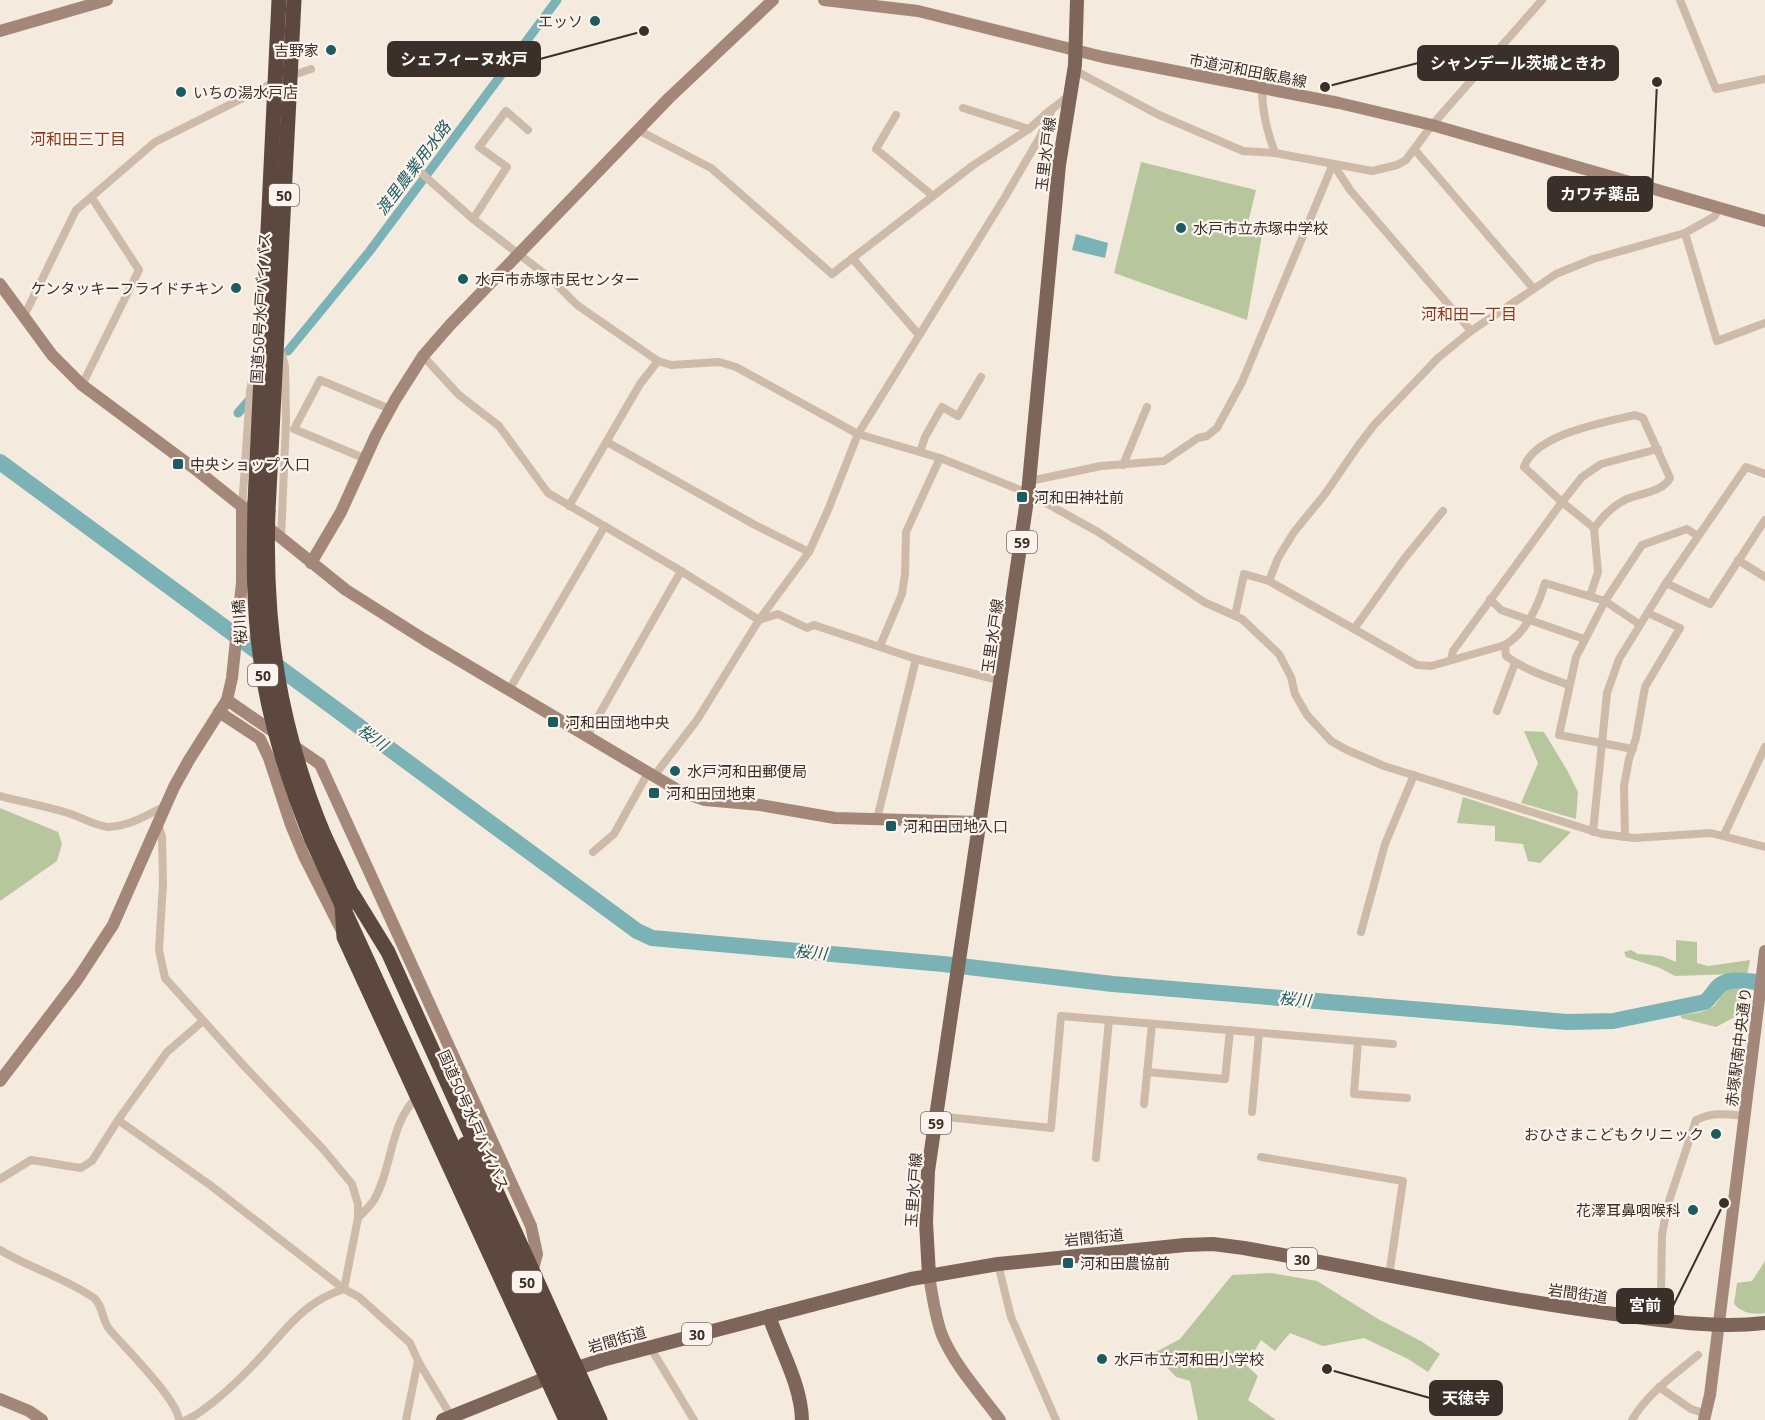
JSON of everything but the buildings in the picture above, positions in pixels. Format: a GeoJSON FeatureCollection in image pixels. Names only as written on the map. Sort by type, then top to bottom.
{"type":"FeatureCollection","features":[{"type":"Feature","properties":{"kind":"highway","name":"国道50号水戸バイパス"},"geometry":{"type":"LineString","coordinates":[[270,349],[275,82],[279,0]]}},
{"type":"Feature","properties":{"kind":"highway","name":"国道50号水戸バイパス"},"geometry":{"type":"LineString","coordinates":[[255,507],[270,349],[294,0]]}},
{"type":"Feature","properties":{"kind":"highway","name":"桜川橋"},"geometry":{"type":"LineString","coordinates":[[255,507],[256,621],[264,681],[286,771],[318,837]]}},
{"type":"Feature","properties":{"kind":"highway","name":"国道50号水戸バイパス"},"geometry":{"type":"LineString","coordinates":[[318,837],[459,1146],[577,1420]]}},
{"type":"Feature","properties":{"kind":"highway"},"geometry":{"type":"LineString","coordinates":[[348,900],[388,952],[600,1420]]}},
{"type":"Feature","properties":{"kind":"highway"},"geometry":{"type":"LineString","coordinates":[[348,900],[344,937],[566,1420]]}},
{"type":"Feature","properties":{"kind":"highway","name":"国道50号水戸バイパス"},"geometry":{"type":"LineString","coordinates":[[459,1146],[590,1420]]}},
{"type":"Feature","properties":{"kind":"main road","name":"玉里水戸線"},"geometry":{"type":"LineString","coordinates":[[929,1275],[926,1248],[926,1194],[1029,487],[1059,165],[1076,50],[1077,0]]}},
{"type":"Feature","properties":{"kind":"main road","name":"岩間街道"},"geometry":{"type":"LineString","coordinates":[[447,1418],[576,1368],[929,1275],[998,1264],[1185,1245],[1213,1244],[1262,1251],[1529,1302],[1656,1320],[1718,1325],[1765,1323]]}},
{"type":"Feature","properties":{"kind":"main road"},"geometry":{"type":"LineString","coordinates":[[769,1316],[801,1404],[802,1420]]}},
{"type":"Feature","properties":{"kind":"street"},"geometry":{"type":"LineString","coordinates":[[0,31],[107,0]]}},
{"type":"Feature","properties":{"kind":"street"},"geometry":{"type":"LineString","coordinates":[[311,563],[337,520],[390,409],[423,356],[450,325],[638,130],[772,0]]}},
{"type":"Feature","properties":{"kind":"street","name":"市道河和田飯島線"},"geometry":{"type":"LineString","coordinates":[[824,0],[918,11],[1076,50],[1338,103],[1431,125],[1765,220]]}},
{"type":"Feature","properties":{"kind":"street"},"geometry":{"type":"LineString","coordinates":[[1074,70],[1159,116],[1243,151],[1275,153],[1372,171],[1397,165],[1406,160],[1431,125],[1542,0]]}},
{"type":"Feature","properties":{"kind":"street"},"geometry":{"type":"LineString","coordinates":[[1680,0],[1716,89],[1765,79]]}},
{"type":"Feature","properties":{"kind":"street"},"geometry":{"type":"LineString","coordinates":[[290,76],[311,69]]}},
{"type":"Feature","properties":{"kind":"street"},"geometry":{"type":"LineString","coordinates":[[24,316],[76,210],[154,142],[275,82]]}},
{"type":"Feature","properties":{"kind":"street"},"geometry":{"type":"LineString","coordinates":[[1262,88],[1262,109],[1266,129],[1275,153]]}},
{"type":"Feature","properties":{"kind":"street"},"geometry":{"type":"LineString","coordinates":[[638,130],[711,168],[832,273],[972,166],[1029,129],[1070,96]]}},
{"type":"Feature","properties":{"kind":"street"},"geometry":{"type":"LineString","coordinates":[[963,108],[1029,129]]}},
{"type":"Feature","properties":{"kind":"street"},"geometry":{"type":"LineString","coordinates":[[593,852],[614,834],[651,775],[697,720],[759,620],[809,552],[858,434],[1005,197],[1040,137],[1052,109]]}},
{"type":"Feature","properties":{"kind":"street"},"geometry":{"type":"LineString","coordinates":[[473,219],[507,167],[479,147],[506,111],[528,130]]}},
{"type":"Feature","properties":{"kind":"street"},"geometry":{"type":"LineString","coordinates":[[896,115],[876,149],[933,196]]}},
{"type":"Feature","properties":{"kind":"street"},"geometry":{"type":"LineString","coordinates":[[1415,150],[1533,288]]}},
{"type":"Feature","properties":{"kind":"street"},"geometry":{"type":"LineString","coordinates":[[1333,164],[1350,190],[1471,331]]}},
{"type":"Feature","properties":{"kind":"street"},"geometry":{"type":"LineString","coordinates":[[1029,487],[1101,466],[1164,461],[1217,428],[1242,382],[1333,164]]}},
{"type":"Feature","properties":{"kind":"street"},"geometry":{"type":"LineString","coordinates":[[419,171],[473,219],[550,278],[577,305],[658,361],[671,365],[719,362],[736,367],[858,434],[1029,487],[1204,602],[1235,616],[1255,631],[1279,654],[1291,677],[1300,703],[1331,741],[1363,758],[1593,832],[1625,837],[1699,833],[1724,835],[1765,847]]}},
{"type":"Feature","properties":{"kind":"street"},"geometry":{"type":"LineString","coordinates":[[82,385],[139,270],[92,198]]}},
{"type":"Feature","properties":{"kind":"street"},"geometry":{"type":"LineString","coordinates":[[1269,581],[1278,558],[1294,532],[1325,494],[1374,425],[1438,358],[1471,331],[1556,274],[1589,261],[1684,234],[1715,216],[1719,207]]}},
{"type":"Feature","properties":{"kind":"street"},"geometry":{"type":"LineString","coordinates":[[1684,234],[1717,341],[1765,323]]}},
{"type":"Feature","properties":{"kind":"street"},"geometry":{"type":"LineString","coordinates":[[852,258],[919,335]]}},
{"type":"Feature","properties":{"kind":"street"},"geometry":{"type":"LineString","coordinates":[[0,284],[52,354],[82,385],[255,507],[281,539],[366,604],[689,796],[835,818],[981,822]]}},
{"type":"Feature","properties":{"kind":"street"},"geometry":{"type":"LineString","coordinates":[[270,349],[282,354],[285,367],[281,539]]}},
{"type":"Feature","properties":{"kind":"street"},"geometry":{"type":"LineString","coordinates":[[423,356],[459,395],[499,426],[548,493],[759,620],[778,614],[807,628],[814,625],[880,645],[916,659],[1002,681]]}},
{"type":"Feature","properties":{"kind":"street"},"geometry":{"type":"LineString","coordinates":[[570,506],[640,384],[658,361]]}},
{"type":"Feature","properties":{"kind":"street"},"geometry":{"type":"LineString","coordinates":[[920,452],[925,437],[942,407],[958,416],[981,376]]}},
{"type":"Feature","properties":{"kind":"street"},"geometry":{"type":"LineString","coordinates":[[366,459],[294,429],[320,380],[390,409]]}},
{"type":"Feature","properties":{"kind":"street"},"geometry":{"type":"LineString","coordinates":[[1123,465],[1147,407]]}},
{"type":"Feature","properties":{"kind":"street"},"geometry":{"type":"LineString","coordinates":[[1590,596],[1598,572],[1594,528],[1608,510],[1624,501],[1666,485],[1670,478],[1643,418],[1635,415],[1564,433],[1527,459],[1524,466],[1594,528]]}},
{"type":"Feature","properties":{"kind":"street"},"geometry":{"type":"LineString","coordinates":[[607,442],[754,525],[809,552]]}},
{"type":"Feature","properties":{"kind":"street"},"geometry":{"type":"LineString","coordinates":[[1450,660],[1453,651],[1490,599],[1582,477],[1601,464],[1658,449]]}},
{"type":"Feature","properties":{"kind":"street"},"geometry":{"type":"LineString","coordinates":[[880,645],[902,594],[906,532],[940,458]]}},
{"type":"Feature","properties":{"kind":"street"},"geometry":{"type":"LineString","coordinates":[[1593,832],[1607,693],[1619,659],[1665,583],[1746,467],[1765,474]]}},
{"type":"Feature","properties":{"kind":"street"},"geometry":{"type":"LineString","coordinates":[[0,1081],[78,980],[103,943],[189,760],[227,700],[232,678],[233,649],[242,583],[255,507]]}},
{"type":"Feature","properties":{"kind":"street"},"geometry":{"type":"LineString","coordinates":[[1354,629],[1404,559],[1443,511]]}},
{"type":"Feature","properties":{"kind":"street"},"geometry":{"type":"LineString","coordinates":[[1665,583],[1710,604],[1765,520]]}},
{"type":"Feature","properties":{"kind":"street"},"geometry":{"type":"LineString","coordinates":[[509,690],[605,526]]}},
{"type":"Feature","properties":{"kind":"street"},"geometry":{"type":"LineString","coordinates":[[1633,748],[1559,735],[1576,657],[1605,601],[1642,545],[1687,528],[1698,536]]}},
{"type":"Feature","properties":{"kind":"street"},"geometry":{"type":"LineString","coordinates":[[1738,560],[1765,577]]}},
{"type":"Feature","properties":{"kind":"street"},"geometry":{"type":"LineString","coordinates":[[587,735],[681,571]]}},
{"type":"Feature","properties":{"kind":"street"},"geometry":{"type":"LineString","coordinates":[[1235,616],[1244,573],[1269,581],[1418,664],[1431,666],[1505,645],[1520,633],[1537,608],[1545,583],[1605,601],[1639,624]]}},
{"type":"Feature","properties":{"kind":"street"},"geometry":{"type":"LineString","coordinates":[[1490,599],[1501,610],[1527,621],[1584,639]]}},
{"type":"Feature","properties":{"kind":"street"},"geometry":{"type":"LineString","coordinates":[[1625,837],[1624,786],[1645,687],[1680,628],[1648,613]]}},
{"type":"Feature","properties":{"kind":"street"},"geometry":{"type":"LineString","coordinates":[[1505,645],[1506,656],[1515,663],[1539,675],[1569,685]]}},
{"type":"Feature","properties":{"kind":"street"},"geometry":{"type":"LineString","coordinates":[[877,819],[916,659]]}},
{"type":"Feature","properties":{"kind":"street"},"geometry":{"type":"LineString","coordinates":[[1497,711],[1515,663]]}},
{"type":"Feature","properties":{"kind":"street"},"geometry":{"type":"LineString","coordinates":[[227,700],[320,764],[531,1226],[537,1254],[533,1269]]}},
{"type":"Feature","properties":{"kind":"street"},"geometry":{"type":"LineString","coordinates":[[219,712],[260,739],[304,856],[344,937]]}},
{"type":"Feature","properties":{"kind":"street"},"geometry":{"type":"LineString","coordinates":[[1724,835],[1765,747]]}},
{"type":"Feature","properties":{"kind":"street"},"geometry":{"type":"LineString","coordinates":[[1361,932],[1385,844],[1414,775]]}},
{"type":"Feature","properties":{"kind":"street"},"geometry":{"type":"LineString","coordinates":[[0,796],[68,813],[109,827],[146,816],[166,806]]}},
{"type":"Feature","properties":{"kind":"street"},"geometry":{"type":"LineString","coordinates":[[158,824],[162,837],[163,872],[159,950],[165,978],[342,1170],[355,1193],[358,1204],[358,1218],[344,1289]]}},
{"type":"Feature","properties":{"kind":"street","name":"赤塚駅南中央通り"},"geometry":{"type":"LineString","coordinates":[[1705,1417],[1764,956]]}},
{"type":"Feature","properties":{"kind":"street"},"geometry":{"type":"LineString","coordinates":[[937,1116],[1051,1128],[1062,1016],[1393,1044]]}},
{"type":"Feature","properties":{"kind":"street"},"geometry":{"type":"LineString","coordinates":[[1096,1158],[1108,1020]]}},
{"type":"Feature","properties":{"kind":"street"},"geometry":{"type":"LineString","coordinates":[[0,1179],[31,1160],[81,1168],[92,1161],[117,1120],[167,1052],[203,1021]]}},
{"type":"Feature","properties":{"kind":"street"},"geometry":{"type":"LineString","coordinates":[[1144,1104],[1152,1024]]}},
{"type":"Feature","properties":{"kind":"street"},"geometry":{"type":"LineString","coordinates":[[1147,1072],[1225,1079],[1230,1030]]}},
{"type":"Feature","properties":{"kind":"street"},"geometry":{"type":"LineString","coordinates":[[1252,1112],[1259,1033]]}},
{"type":"Feature","properties":{"kind":"street"},"geometry":{"type":"LineString","coordinates":[[1358,1041],[1354,1094],[1407,1098]]}},
{"type":"Feature","properties":{"kind":"street"},"geometry":{"type":"LineString","coordinates":[[358,1218],[373,1202],[381,1186],[392,1143],[408,1105],[418,1096]]}},
{"type":"Feature","properties":{"kind":"street"},"geometry":{"type":"LineString","coordinates":[[1656,1320],[1660,1292],[1662,1235],[1667,1207],[1696,1120],[1708,1114],[1744,1116]]}},
{"type":"Feature","properties":{"kind":"street"},"geometry":{"type":"LineString","coordinates":[[117,1120],[210,1185],[398,1330],[410,1343],[447,1418]]}},
{"type":"Feature","properties":{"kind":"street"},"geometry":{"type":"LineString","coordinates":[[1262,1157],[1403,1181],[1389,1276]]}},
{"type":"Feature","properties":{"kind":"street"},"geometry":{"type":"LineString","coordinates":[[0,1250],[98,1302],[108,1329],[133,1354],[175,1406],[179,1420]]}},
{"type":"Feature","properties":{"kind":"street"},"geometry":{"type":"LineString","coordinates":[[998,1264],[1011,1317],[1056,1420]]}},
{"type":"Feature","properties":{"kind":"street"},"geometry":{"type":"LineString","coordinates":[[929,1275],[938,1322],[947,1344],[1000,1420]]}},
{"type":"Feature","properties":{"kind":"street"},"geometry":{"type":"LineString","coordinates":[[186,1420],[204,1410],[228,1390],[265,1352],[286,1326],[304,1310],[327,1294],[344,1289]]}},
{"type":"Feature","properties":{"kind":"street"},"geometry":{"type":"LineString","coordinates":[[650,1347],[694,1420]]}},
{"type":"Feature","properties":{"kind":"street"},"geometry":{"type":"LineString","coordinates":[[1632,1420],[1659,1387],[1698,1355]]}},
{"type":"Feature","properties":{"kind":"street"},"geometry":{"type":"LineString","coordinates":[[406,1420],[418,1361]]}},
{"type":"Feature","properties":{"kind":"street"},"geometry":{"type":"LineString","coordinates":[[1659,1387],[1705,1417]]}},
{"type":"Feature","properties":{"kind":"street"},"geometry":{"type":"LineString","coordinates":[[0,1399],[42,1420]]}},
{"type":"Feature","properties":{"kind":"green space"},"geometry":{"type":"Polygon","coordinates":[[[1141,162],[1256,190],[1246,231],[1262,235],[1247,320],[1114,273],[1141,162]]]}},
{"type":"Feature","properties":{"kind":"green space"},"geometry":{"type":"Polygon","coordinates":[[[1524,731],[1544,732],[1567,770],[1578,792],[1576,819],[1521,803],[1538,763],[1524,731]]]}},
{"type":"Feature","properties":{"kind":"green space"},"geometry":{"type":"Polygon","coordinates":[[[1463,797],[1571,832],[1540,863],[1528,861],[1523,844],[1495,841],[1495,826],[1457,823],[1463,797]]]}},
{"type":"Feature","properties":{"kind":"green space"},"geometry":{"type":"Polygon","coordinates":[[[0,808],[58,832],[62,844],[57,861],[0,901],[0,808]]]}},
{"type":"Feature","properties":{"kind":"green space"},"geometry":{"type":"Polygon","coordinates":[[[1676,940],[1697,942],[1697,963],[1708,966],[1750,960],[1747,975],[1675,976],[1660,968],[1626,957],[1624,952],[1631,950],[1638,954],[1662,956],[1676,962],[1676,940]]]}},
{"type":"Feature","properties":{"kind":"green space"},"geometry":{"type":"Polygon","coordinates":[[[1727,986],[1747,987],[1744,1012],[1716,1027],[1681,1018],[1681,1015],[1700,1012],[1714,1006],[1727,986]]]}},
{"type":"Feature","properties":{"kind":"green space"},"geometry":{"type":"Polygon","coordinates":[[[1765,1261],[1765,1313],[1744,1311],[1734,1304],[1737,1283],[1752,1281],[1765,1261]]]}},
{"type":"Feature","properties":{"kind":"green space"},"geometry":{"type":"Polygon","coordinates":[[[1271,1273],[1317,1281],[1440,1354],[1428,1372],[1408,1359],[1364,1338],[1323,1346],[1290,1333],[1275,1351],[1261,1340],[1246,1365],[1258,1376],[1248,1400],[1276,1420],[1198,1420],[1190,1381],[1176,1377],[1154,1353],[1180,1339],[1232,1275],[1271,1273]]]}},
{"type":"Feature","properties":{"kind":"water"},"geometry":{"type":"Polygon","coordinates":[[[1076,234],[1108,243],[1105,258],[1072,250],[1076,234]]]}},
{"type":"Feature","properties":{"kind":"waterway","name":"渡里農業用水路"},"geometry":{"type":"LineString","coordinates":[[288,351],[369,252],[557,0]]}},
{"type":"Feature","properties":{"kind":"waterway","name":"渡里農業用水路"},"geometry":{"type":"LineString","coordinates":[[238,413],[251,398]]}},
{"type":"Feature","properties":{"kind":"waterway","name":"桜川"},"geometry":{"type":"LineString","coordinates":[[0,462],[637,931],[652,938],[943,964],[1113,984],[1567,1022],[1613,1021],[1705,1002],[1718,987],[1728,982],[1740,980],[1765,983]]}},
{"type":"Feature","properties":{"kind":"place","name":"エッソ"},"geometry":{"type":"Point","coordinates":[595,21]}},
{"type":"Feature","properties":{"kind":"place","name":"シェフィーヌ水戸"},"geometry":{"type":"Point","coordinates":[644,31]}},
{"type":"Feature","properties":{"kind":"place","name":"吉野家"},"geometry":{"type":"Point","coordinates":[331,50]}},
{"type":"Feature","properties":{"kind":"place","name":"カワチ薬品"},"geometry":{"type":"Point","coordinates":[1657,82]}},
{"type":"Feature","properties":{"kind":"place","name":"シャンデール茨城ときわ"},"geometry":{"type":"Point","coordinates":[1325,87]}},
{"type":"Feature","properties":{"kind":"place","name":"いちの湯水戸店"},"geometry":{"type":"Point","coordinates":[181,92]}},
{"type":"Feature","properties":{"kind":"place","name":"水戸市立赤塚中学校"},"geometry":{"type":"Point","coordinates":[1181,228]}},
{"type":"Feature","properties":{"kind":"place","name":"水戸市赤塚市民センター"},"geometry":{"type":"Point","coordinates":[463,279]}},
{"type":"Feature","properties":{"kind":"place","name":"ケンタッキーフライドチキン"},"geometry":{"type":"Point","coordinates":[236,288]}},
{"type":"Feature","properties":{"kind":"place","name":"中央ショップ入口"},"geometry":{"type":"Point","coordinates":[178,464]}},
{"type":"Feature","properties":{"kind":"place","name":"河和田神社前"},"geometry":{"type":"Point","coordinates":[1022,497]}},
{"type":"Feature","properties":{"kind":"place","name":"河和田団地中央"},"geometry":{"type":"Point","coordinates":[553,722]}},
{"type":"Feature","properties":{"kind":"place","name":"水戸河和田郵便局"},"geometry":{"type":"Point","coordinates":[675,771]}},
{"type":"Feature","properties":{"kind":"place","name":"河和田団地東"},"geometry":{"type":"Point","coordinates":[654,793]}},
{"type":"Feature","properties":{"kind":"place","name":"河和田団地入口"},"geometry":{"type":"Point","coordinates":[891,826]}},
{"type":"Feature","properties":{"kind":"place","name":"おひさまこどもクリニック"},"geometry":{"type":"Point","coordinates":[1716,1134]}},
{"type":"Feature","properties":{"kind":"place","name":"宮前"},"geometry":{"type":"Point","coordinates":[1724,1203]}},
{"type":"Feature","properties":{"kind":"place","name":"花澤耳鼻咽喉科"},"geometry":{"type":"Point","coordinates":[1693,1210]}},
{"type":"Feature","properties":{"kind":"place","name":"河和田農協前"},"geometry":{"type":"Point","coordinates":[1068,1263]}},
{"type":"Feature","properties":{"kind":"place","name":"水戸市立河和田小学校"},"geometry":{"type":"Point","coordinates":[1102,1359]}},
{"type":"Feature","properties":{"kind":"place","name":"天徳寺"},"geometry":{"type":"Point","coordinates":[1327,1369]}},
{"type":"Feature","properties":{"kind":"district","name":"河和田三丁目"},"geometry":{"type":"Point","coordinates":[78,139]}},
{"type":"Feature","properties":{"kind":"district","name":"河和田一丁目"},"geometry":{"type":"Point","coordinates":[1469,314]}}]}
